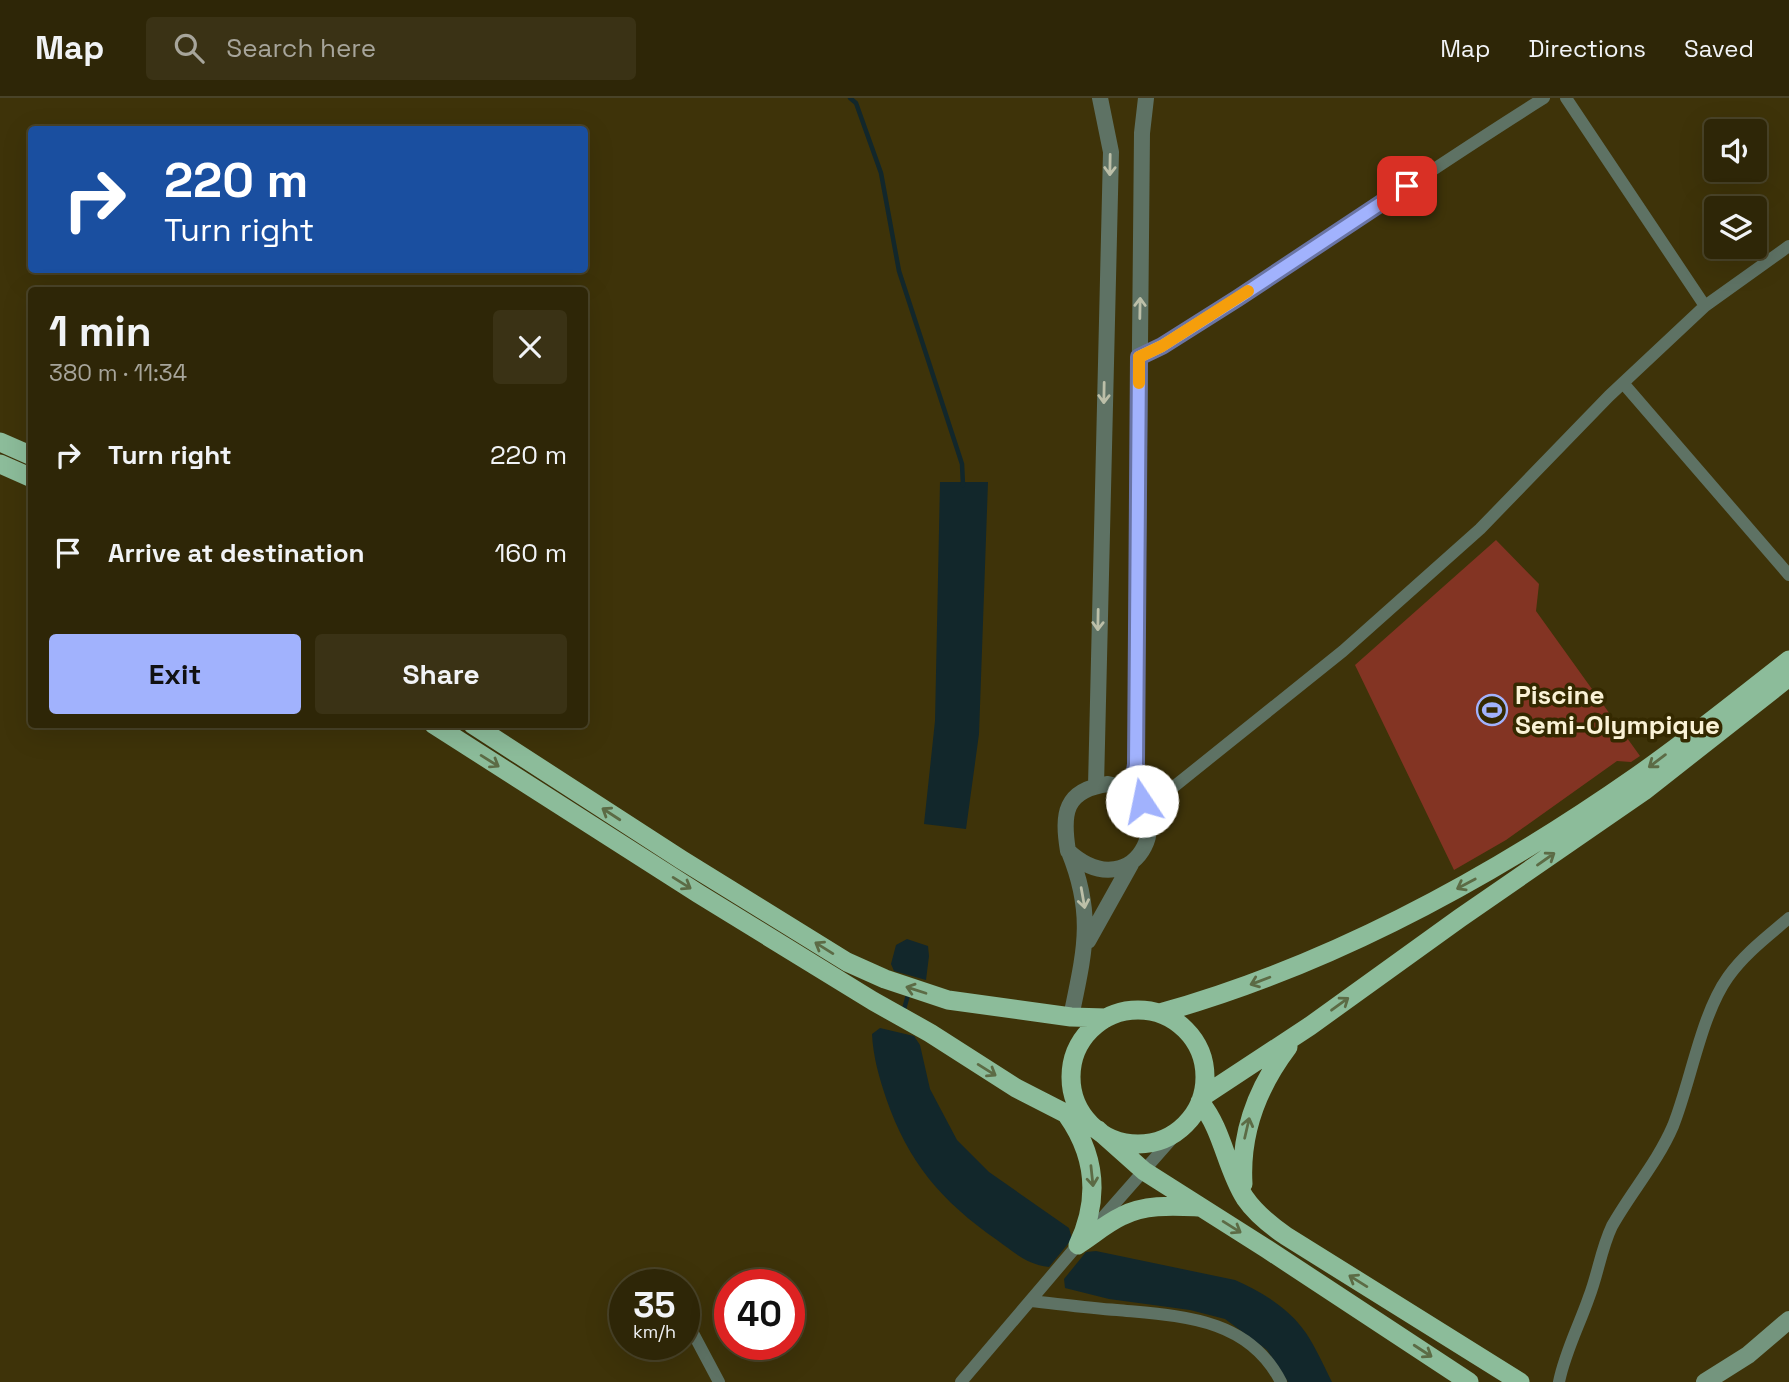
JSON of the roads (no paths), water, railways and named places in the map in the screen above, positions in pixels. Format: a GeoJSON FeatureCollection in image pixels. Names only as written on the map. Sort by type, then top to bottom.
{"type":"FeatureCollection","features":[{"type":"Feature","properties":{"kind":"highway"},"geometry":{"type":"LineString","coordinates":[[0,442],[28,454]]}},
{"type":"Feature","properties":{"kind":"highway"},"geometry":{"type":"LineString","coordinates":[[0,464],[28,476]]}},
{"type":"Feature","properties":{"kind":"highway"},"geometry":{"type":"LineString","coordinates":[[1160,1013],[1259,982],[1322,956],[1403,918],[1488,872],[1638,776],[1789,660]]}},
{"type":"Feature","properties":{"kind":"highway"},"geometry":{"type":"LineString","coordinates":[[439,728],[989,1072],[1111,1138],[1142,1144],[1172,1135],[1184,1125],[1201,1099],[1310,1026],[1644,791],[1789,677]]}},
{"type":"Feature","properties":{"kind":"highway"},"geometry":{"type":"LineString","coordinates":[[478,728],[682,860],[847,962],[885,979],[948,1000],[1071,1017],[1106,1018],[1133,1010],[1160,1013],[1178,1023],[1193,1038],[1202,1056],[1205,1076],[1201,1099],[1214,1122],[1244,1196],[1261,1217],[1280,1232],[1520,1382]]}},
{"type":"Feature","properties":{"kind":"highway"},"geometry":{"type":"LineString","coordinates":[[1106,1018],[1091,1030],[1080,1045],[1073,1063],[1071,1082],[1075,1100],[1084,1117],[1144,1171],[1469,1382]]}},
{"type":"Feature","properties":{"kind":"highway"},"geometry":{"type":"LineString","coordinates":[[1244,1196],[1244,1142],[1250,1115],[1273,1066],[1310,1026]]}},
{"type":"Feature","properties":{"kind":"highway"},"geometry":{"type":"LineString","coordinates":[[1066,1114],[1084,1143],[1093,1177],[1091,1212],[1078,1245]]}},
{"type":"Feature","properties":{"kind":"highway"},"geometry":{"type":"LineString","coordinates":[[1078,1245],[1121,1216],[1145,1208],[1202,1208]]}},
{"type":"Feature","properties":{"kind":"main road"},"geometry":{"type":"LineString","coordinates":[[1705,1382],[1748,1355],[1789,1320]]}},
{"type":"Feature","properties":{"kind":"street"},"geometry":{"type":"LineString","coordinates":[[1096,786],[1111,152],[1100,98]]}},
{"type":"Feature","properties":{"kind":"street"},"geometry":{"type":"LineString","coordinates":[[1132,792],[1136,764],[1142,133],[1146,98]]}},
{"type":"Feature","properties":{"kind":"street"},"geometry":{"type":"LineString","coordinates":[[1139,357],[1162,346],[1252,289],[1450,156],[1544,98]]}},
{"type":"Feature","properties":{"kind":"street"},"geometry":{"type":"LineString","coordinates":[[1566,98],[1705,306]]}},
{"type":"Feature","properties":{"kind":"street"},"geometry":{"type":"LineString","coordinates":[[1149,817],[1171,789],[1343,650],[1480,529],[1623,383],[1705,306],[1789,246]]}},
{"type":"Feature","properties":{"kind":"street"},"geometry":{"type":"LineString","coordinates":[[1623,383],[1789,575]]}},
{"type":"Feature","properties":{"kind":"street"},"geometry":{"type":"LineString","coordinates":[[1071,1017],[1086,946],[1084,897],[1068,851],[1064,824],[1067,811],[1074,800],[1084,791],[1108,784],[1132,792],[1142,801],[1149,817],[1149,838],[1142,853],[1131,864],[1086,946]]}},
{"type":"Feature","properties":{"kind":"street"},"geometry":{"type":"LineString","coordinates":[[1068,851],[1091,868],[1104,871],[1131,864]]}},
{"type":"Feature","properties":{"kind":"street"},"geometry":{"type":"LineString","coordinates":[[1559,1382],[1564,1357],[1590,1296],[1611,1229],[1660,1153],[1672,1127],[1713,1003],[1728,976],[1789,918]]}},
{"type":"Feature","properties":{"kind":"street"},"geometry":{"type":"LineString","coordinates":[[961,1382],[1184,1125]]}},
{"type":"Feature","properties":{"kind":"street"},"geometry":{"type":"LineString","coordinates":[[1031,1301],[1157,1313],[1224,1328],[1256,1347],[1272,1365],[1281,1382]]}},
{"type":"Feature","properties":{"kind":"street"},"geometry":{"type":"LineString","coordinates":[[700,1346],[719,1382]]}},
{"type":"Feature","properties":{"kind":"water"},"geometry":{"type":"Polygon","coordinates":[[[940,482],[988,482],[979,734],[966,829],[924,824],[935,721],[940,482]]]}},
{"type":"Feature","properties":{"kind":"water"},"geometry":{"type":"Polygon","coordinates":[[[907,939],[928,946],[926,980],[894,971],[891,964],[896,945],[907,939]]]}},
{"type":"Feature","properties":{"kind":"water"},"geometry":{"type":"Polygon","coordinates":[[[880,1028],[914,1036],[920,1045],[930,1089],[957,1140],[989,1172],[1069,1228],[1072,1239],[1049,1267],[1021,1257],[977,1225],[943,1195],[916,1161],[895,1121],[879,1074],[872,1034],[880,1028]]]}},
{"type":"Feature","properties":{"kind":"water"},"geometry":{"type":"Polygon","coordinates":[[[1096,1251],[1235,1280],[1255,1290],[1274,1302],[1299,1324],[1332,1382],[1288,1382],[1267,1350],[1225,1319],[1190,1310],[1109,1299],[1065,1288],[1064,1279],[1086,1252],[1096,1251]]]}},
{"type":"Feature","properties":{"kind":"waterway"},"geometry":{"type":"LineString","coordinates":[[850,98],[856,103],[881,173],[899,271],[962,464],[963,485]]}},
{"type":"Feature","properties":{"kind":"waterway"},"geometry":{"type":"LineString","coordinates":[[903,1013],[909,991]]}},
{"type":"Feature","properties":{"kind":"place","name":"Piscine Semi-Olympique"},"geometry":{"type":"Point","coordinates":[1492,710]}}]}
